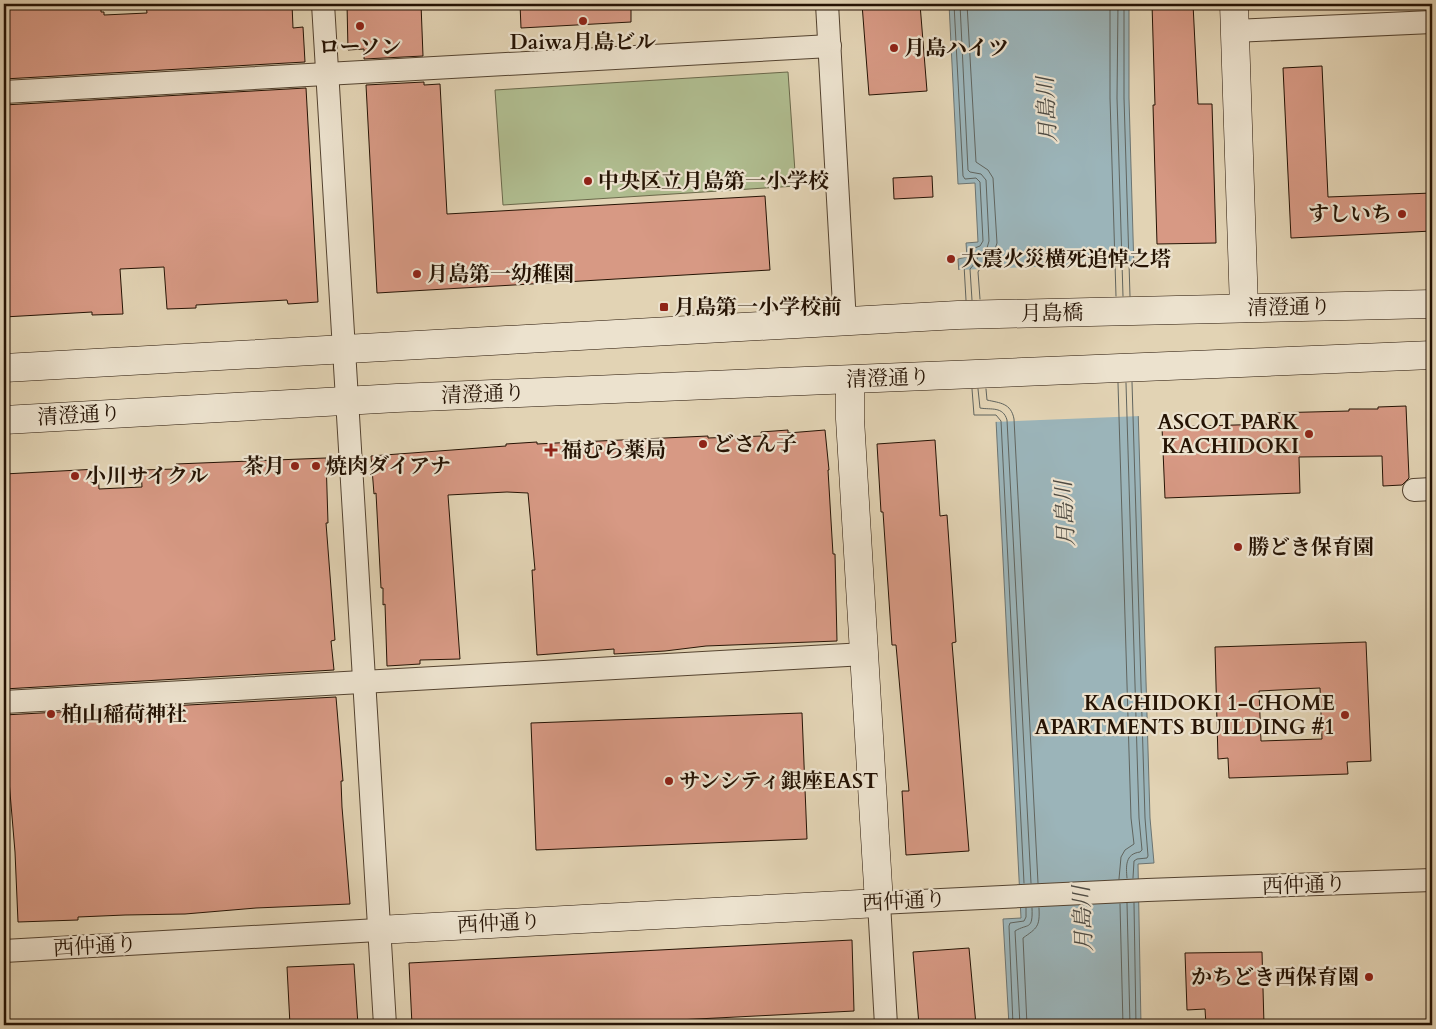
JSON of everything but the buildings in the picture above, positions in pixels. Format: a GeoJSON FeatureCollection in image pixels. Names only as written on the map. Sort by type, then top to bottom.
{"type":"FeatureCollection","features":[{"type":"Feature","properties":{"kind":"main road"},"geometry":{"type":"LineString","coordinates":[[1234,4],[1244,308]]}},
{"type":"Feature","properties":{"kind":"main road","name":"清澄通り"},"geometry":{"type":"LineString","coordinates":[[1146,311],[1432,304]]}},
{"type":"Feature","properties":{"kind":"main road","name":"月島橋"},"geometry":{"type":"LineString","coordinates":[[845,323],[958,315],[1146,311]]}},
{"type":"Feature","properties":{"kind":"main road"},"geometry":{"type":"LineString","coordinates":[[4,368],[845,323]]}},
{"type":"Feature","properties":{"kind":"main road","name":"清澄通り"},"geometry":{"type":"LineString","coordinates":[[4,420],[346,400],[1432,355]]}},
{"type":"Feature","properties":{"kind":"main road"},"geometry":{"type":"LineString","coordinates":[[850,380],[850,419],[879,903]]}},
{"type":"Feature","properties":{"kind":"main road","name":"西仲通り"},"geometry":{"type":"LineString","coordinates":[[378,930],[879,903]]}},
{"type":"Feature","properties":{"kind":"street"},"geometry":{"type":"LineString","coordinates":[[323,4],[385,1025]]}},
{"type":"Feature","properties":{"kind":"street"},"geometry":{"type":"LineString","coordinates":[[827,4],[845,323]]}},
{"type":"Feature","properties":{"kind":"street"},"geometry":{"type":"LineString","coordinates":[[1234,31],[1432,22]]}},
{"type":"Feature","properties":{"kind":"street"},"geometry":{"type":"LineString","coordinates":[[4,92],[830,46]]}},
{"type":"Feature","properties":{"kind":"street"},"geometry":{"type":"LineString","coordinates":[[4,702],[865,654]]}},
{"type":"Feature","properties":{"kind":"street","name":"西仲通り"},"geometry":{"type":"LineString","coordinates":[[879,903],[995,896],[1432,880]]}},
{"type":"Feature","properties":{"kind":"street"},"geometry":{"type":"LineString","coordinates":[[879,903],[886,1025]]}},
{"type":"Feature","properties":{"kind":"street","name":"西仲通り"},"geometry":{"type":"LineString","coordinates":[[4,951],[378,930]]}},
{"type":"Feature","properties":{"kind":"green space"},"geometry":{"type":"Polygon","coordinates":[[[788,72],[796,186],[503,205],[495,90],[788,72]]]}},
{"type":"Feature","properties":{"kind":"water","name":"月島川"},"geometry":{"type":"Polygon","coordinates":[[[949,4],[1129,4],[1129,98],[1150,818],[1154,863],[1138,864],[1141,1025],[1009,1025],[1003,919],[1021,918],[996,420],[969,421],[958,259],[967,257],[966,243],[978,242],[975,183],[958,184],[949,4]]]}},
{"type":"Feature","properties":{"kind":"pier"},"geometry":{"type":"Polygon","coordinates":[[[1136,263],[1141,416],[967,423],[957,270],[1136,263]]]}},
{"type":"Feature","properties":{"kind":"place","name":"Daiwa月島ビル"},"geometry":{"type":"Point","coordinates":[583,21]}},
{"type":"Feature","properties":{"kind":"place","name":"ローソン"},"geometry":{"type":"Point","coordinates":[360,26]}},
{"type":"Feature","properties":{"kind":"place","name":"月島ハイツ"},"geometry":{"type":"Point","coordinates":[894,48]}},
{"type":"Feature","properties":{"kind":"place","name":"中央区立月島第一小学校"},"geometry":{"type":"Point","coordinates":[588,181]}},
{"type":"Feature","properties":{"kind":"place","name":"すしいち"},"geometry":{"type":"Point","coordinates":[1402,214]}},
{"type":"Feature","properties":{"kind":"place","name":"大震火災横死追悼之塔"},"geometry":{"type":"Point","coordinates":[951,259]}},
{"type":"Feature","properties":{"kind":"place","name":"月島第一幼稚園"},"geometry":{"type":"Point","coordinates":[417,274]}},
{"type":"Feature","properties":{"kind":"place","name":"月島第一小学校前"},"geometry":{"type":"Point","coordinates":[664,307]}},
{"type":"Feature","properties":{"kind":"place","name":"ASCOT PARK KACHIDOKI"},"geometry":{"type":"Point","coordinates":[1309,434]}},
{"type":"Feature","properties":{"kind":"place","name":"どさん子"},"geometry":{"type":"Point","coordinates":[703,444]}},
{"type":"Feature","properties":{"kind":"place","name":"福むら薬局"},"geometry":{"type":"Point","coordinates":[551,450]}},
{"type":"Feature","properties":{"kind":"place","name":"茶月"},"geometry":{"type":"Point","coordinates":[295,466]}},
{"type":"Feature","properties":{"kind":"place","name":"焼肉ダイアナ"},"geometry":{"type":"Point","coordinates":[316,466]}},
{"type":"Feature","properties":{"kind":"place","name":"小川サイクル"},"geometry":{"type":"Point","coordinates":[75,476]}},
{"type":"Feature","properties":{"kind":"place","name":"勝どき保育園"},"geometry":{"type":"Point","coordinates":[1238,547]}},
{"type":"Feature","properties":{"kind":"place","name":"柏山稲荷神社"},"geometry":{"type":"Point","coordinates":[51,714]}},
{"type":"Feature","properties":{"kind":"place","name":"KACHIDOKI 1-CHOME APARTMENTS BUILDING #1"},"geometry":{"type":"Point","coordinates":[1345,715]}},
{"type":"Feature","properties":{"kind":"place","name":"サンシティ銀座EAST"},"geometry":{"type":"Point","coordinates":[669,781]}},
{"type":"Feature","properties":{"kind":"place","name":"かちどき西保育園"},"geometry":{"type":"Point","coordinates":[1369,977]}}]}
